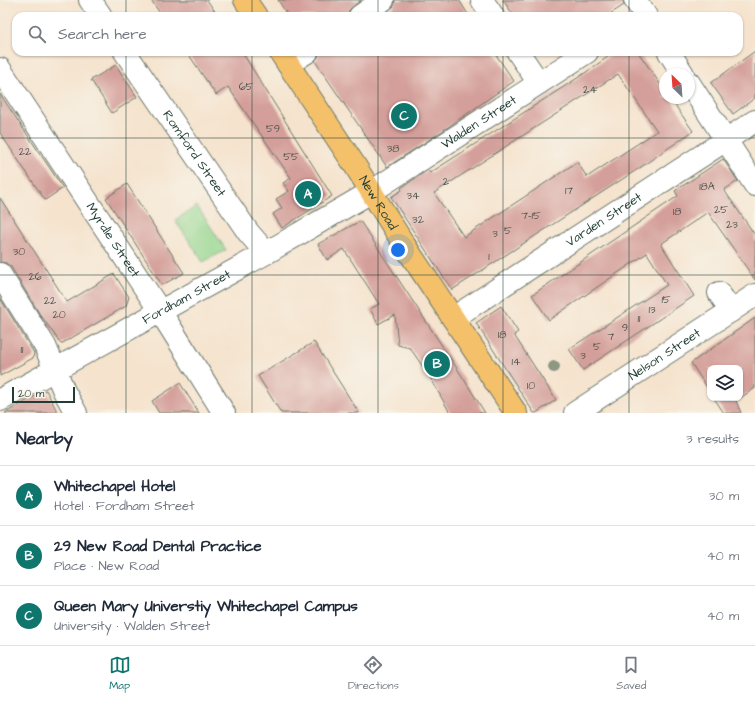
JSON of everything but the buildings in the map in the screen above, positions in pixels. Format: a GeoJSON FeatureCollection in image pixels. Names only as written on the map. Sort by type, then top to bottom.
{"type":"FeatureCollection","features":[{"type":"Feature","properties":{"kind":"main road"},"geometry":{"type":"LineString","coordinates":[[245,0],[253,12]]}},
{"type":"Feature","properties":{"kind":"main road","name":"New Road"},"geometry":{"type":"LineString","coordinates":[[284,58],[405,246],[516,413]]}},
{"type":"Feature","properties":{"kind":"street"},"geometry":{"type":"LineString","coordinates":[[90,0],[98,12]]}},
{"type":"Feature","properties":{"kind":"street"},"geometry":{"type":"LineString","coordinates":[[366,12],[384,0]]}},
{"type":"Feature","properties":{"kind":"street"},"geometry":{"type":"LineString","coordinates":[[482,0],[490,12]]}},
{"type":"Feature","properties":{"kind":"street","name":"Romford Street"},"geometry":{"type":"LineString","coordinates":[[128,56],[248,232],[266,253]]}},
{"type":"Feature","properties":{"kind":"street"},"geometry":{"type":"LineString","coordinates":[[521,56],[539,83]]}},
{"type":"Feature","properties":{"kind":"street","name":"Walden Street"},"geometry":{"type":"LineString","coordinates":[[371,192],[580,56]]}},
{"type":"Feature","properties":{"kind":"street"},"geometry":{"type":"LineString","coordinates":[[672,56],[679,68]]}},
{"type":"Feature","properties":{"kind":"street","name":"Myrdle Street"},"geometry":{"type":"LineString","coordinates":[[0,69],[160,311],[224,413]]}},
{"type":"Feature","properties":{"kind":"street"},"geometry":{"type":"LineString","coordinates":[[695,92],[755,185]]}},
{"type":"Feature","properties":{"kind":"street","name":"Varden Street"},"geometry":{"type":"LineString","coordinates":[[453,318],[755,121]]}},
{"type":"Feature","properties":{"kind":"street","name":"Fordham Street"},"geometry":{"type":"LineString","coordinates":[[0,400],[266,253],[371,192]]}},
{"type":"Feature","properties":{"kind":"street"},"geometry":{"type":"LineString","coordinates":[[0,274],[45,346],[64,391],[76,413]]}},
{"type":"Feature","properties":{"kind":"street"},"geometry":{"type":"LineString","coordinates":[[718,293],[732,311]]}},
{"type":"Feature","properties":{"kind":"street","name":"Nelson Street"},"geometry":{"type":"LineString","coordinates":[[575,413],[755,295]]}},
{"type":"Feature","properties":{"kind":"green space"},"geometry":{"type":"Polygon","coordinates":[[[197,206],[226,250],[203,262],[175,220],[197,206]]]}},
{"type":"Feature","properties":{"kind":"place","name":"Queen Mary Universtiy Whitechapel Campus"},"geometry":{"type":"Point","coordinates":[404,116]}},
{"type":"Feature","properties":{"kind":"place","name":"Whitechapel Hotel"},"geometry":{"type":"Point","coordinates":[308,194]}},
{"type":"Feature","properties":{"kind":"place","name":"29 New Road Dental Practice"},"geometry":{"type":"Point","coordinates":[437,364]}}]}
